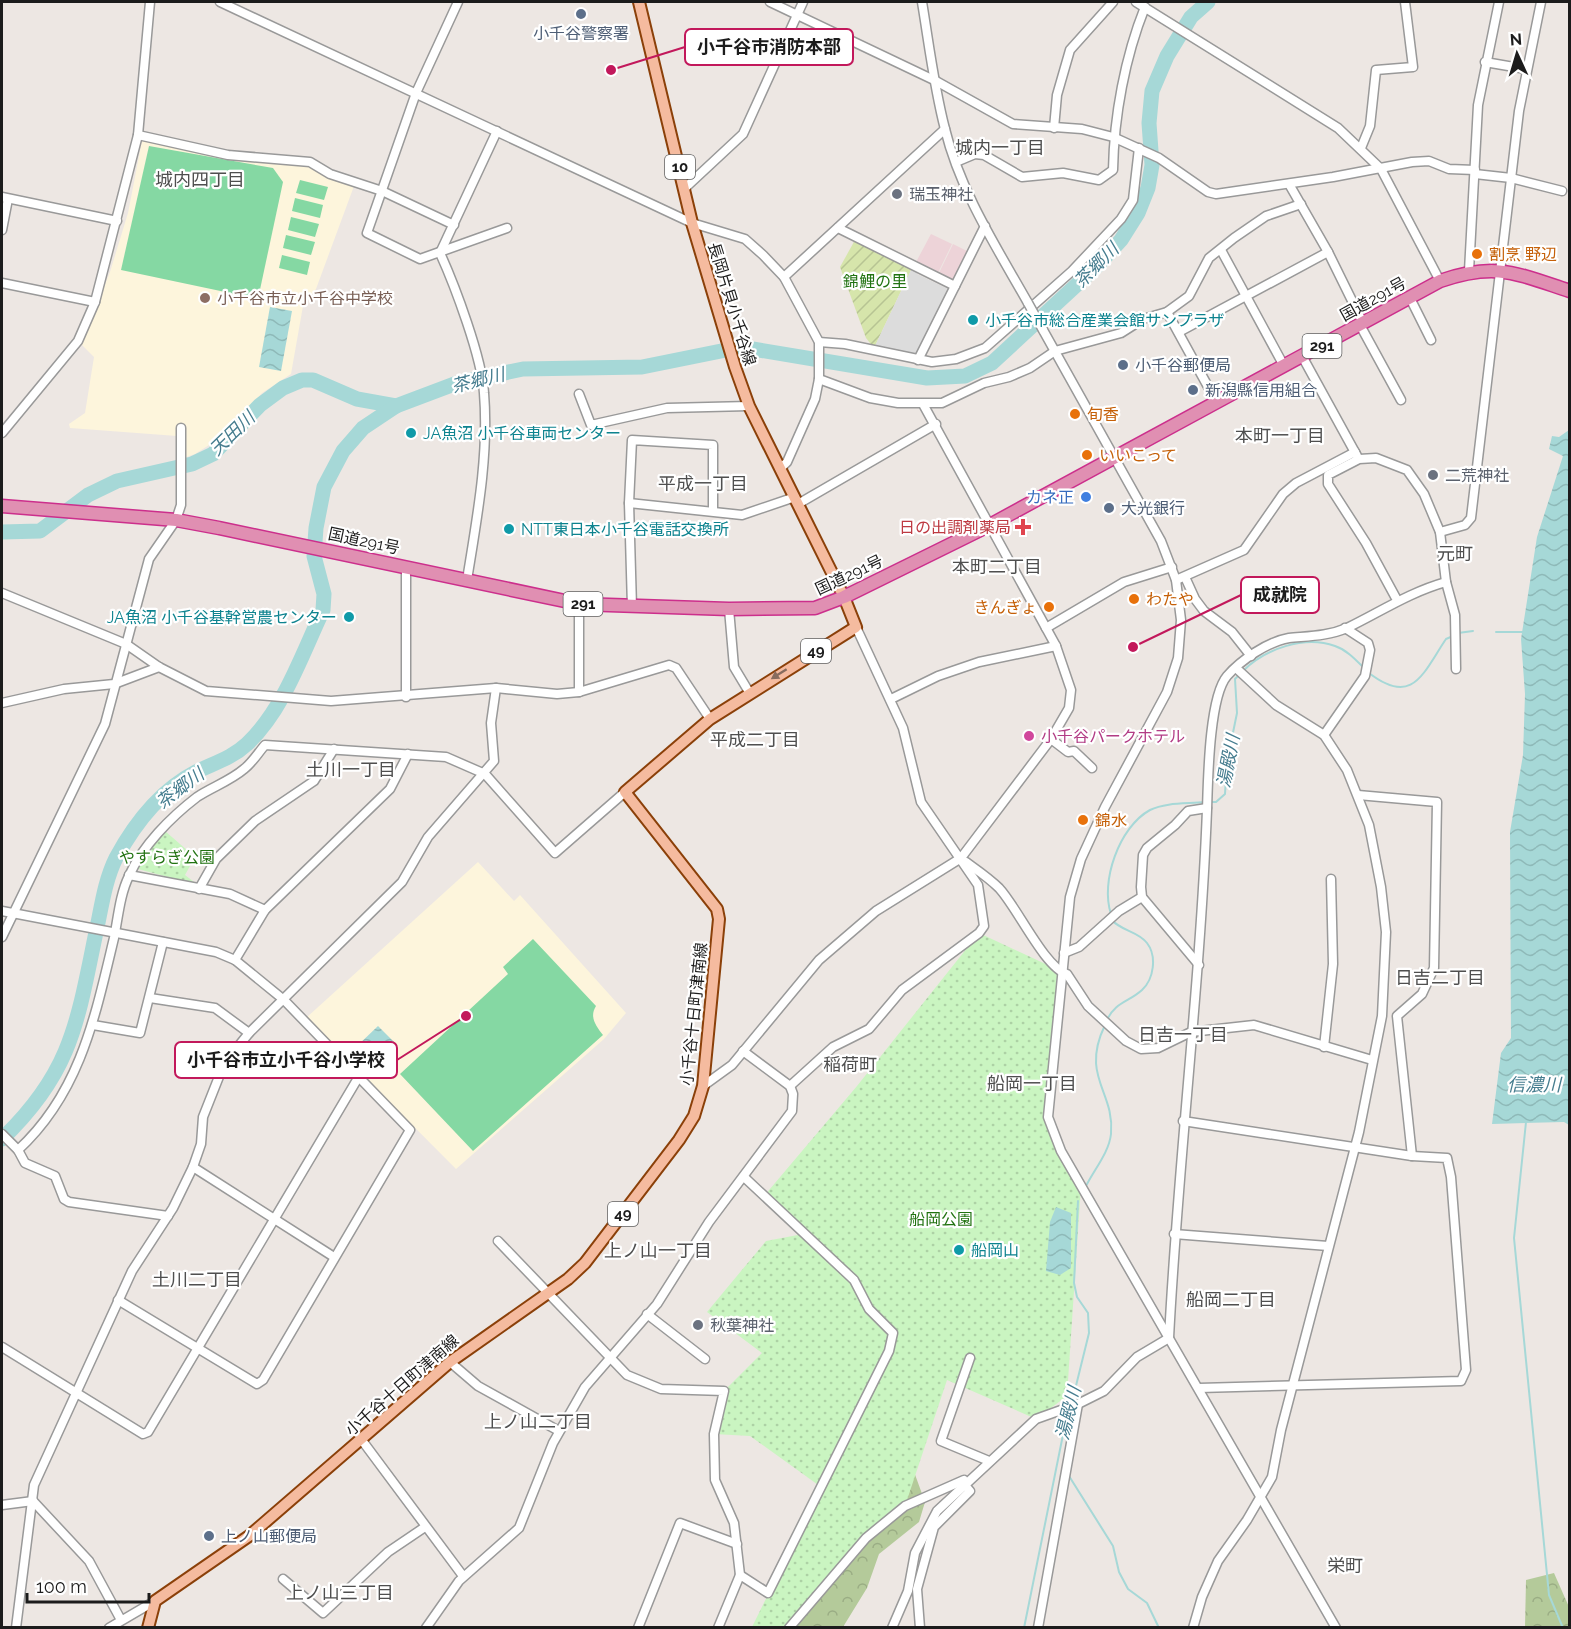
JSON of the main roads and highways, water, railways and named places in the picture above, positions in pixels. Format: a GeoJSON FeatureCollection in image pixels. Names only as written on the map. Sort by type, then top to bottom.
{"type":"FeatureCollection","features":[{"type":"Feature","properties":{"kind":"highway","name":"国道291号"},"geometry":{"type":"LineString","coordinates":[[2,506],[176,520],[579,604],[805,610],[844,597],[990,525],[1440,281],[1469,271],[1501,270],[1569,291]]}},
{"type":"Feature","properties":{"kind":"main road","name":"長岡片貝小千谷線"},"geometry":{"type":"LineString","coordinates":[[639,2],[692,223],[735,367],[749,406],[844,597]]}},
{"type":"Feature","properties":{"kind":"main road","name":"小千谷十日町津南線"},"geometry":{"type":"LineString","coordinates":[[148,1628],[155,1601],[249,1536],[450,1362],[476,1341],[549,1294],[585,1263],[679,1140],[694,1116],[703,1086],[718,920],[717,909],[625,792],[710,719],[749,692],[856,627],[844,597]]}},
{"type":"Feature","properties":{"kind":"water"},"geometry":{"type":"Polygon","coordinates":[[[270,307],[292,311],[281,371],[259,367],[270,307]]]}},
{"type":"Feature","properties":{"kind":"water","name":"信濃川"},"geometry":{"type":"Polygon","coordinates":[[[1569,430],[1569,1125],[1564,1122],[1492,1124],[1501,1053],[1511,1038],[1510,832],[1523,755],[1525,694],[1521,639],[1537,537],[1563,456],[1549,449],[1552,436],[1559,437],[1569,430]]]}},
{"type":"Feature","properties":{"kind":"water"},"geometry":{"type":"Polygon","coordinates":[[[378,1026],[394,1042],[371,1064],[355,1048],[378,1026]]]}},
{"type":"Feature","properties":{"kind":"water"},"geometry":{"type":"Polygon","coordinates":[[[1056,1207],[1071,1213],[1071,1268],[1060,1275],[1046,1271],[1050,1222],[1056,1207]]]}},
{"type":"Feature","properties":{"kind":"waterway","name":"茶郷川"},"geometry":{"type":"LineString","coordinates":[[2,1139],[43,1092],[57,1070],[67,1047],[76,1022],[106,887],[112,867],[123,846],[160,798],[183,780],[223,760],[247,744],[260,730],[282,698],[323,610],[324,594],[314,556],[316,528],[324,487],[343,451],[363,428],[396,406],[457,383],[523,369],[642,367],[741,347],[927,378],[965,376],[992,363],[1097,266],[1121,240],[1138,213],[1148,188],[1152,165],[1149,123],[1152,91],[1167,56],[1191,17],[1208,2]]}},
{"type":"Feature","properties":{"kind":"waterway","name":"天田川"},"geometry":{"type":"LineString","coordinates":[[2,532],[40,531],[88,495],[117,481],[192,464],[213,454],[260,405],[283,388],[302,380],[313,380],[357,399],[396,406]]}},
{"type":"Feature","properties":{"kind":"waterway","name":"湯殿川"},"geometry":{"type":"LineString","coordinates":[[1458,633],[1473,631]]}},
{"type":"Feature","properties":{"kind":"waterway","name":"湯殿川"},"geometry":{"type":"LineString","coordinates":[[1496,632],[1523,632]]}},
{"type":"Feature","properties":{"kind":"waterway","name":"湯殿川"},"geometry":{"type":"LineString","coordinates":[[1369,673],[1384,683],[1396,687],[1407,686],[1423,674],[1446,639],[1453,636]]}},
{"type":"Feature","properties":{"kind":"waterway","name":"湯殿川"},"geometry":{"type":"LineString","coordinates":[[1243,671],[1262,656],[1286,646],[1311,642],[1335,646],[1365,669]]}},
{"type":"Feature","properties":{"kind":"waterway","name":"湯殿川"},"geometry":{"type":"LineString","coordinates":[[1211,802],[1216,802],[1225,794],[1227,762],[1237,713],[1235,679],[1239,675]]}},
{"type":"Feature","properties":{"kind":"waterway","name":"湯殿川"},"geometry":{"type":"LineString","coordinates":[[1111,914],[1108,901],[1110,872],[1121,842],[1129,829],[1139,818],[1156,807],[1205,802]]}},
{"type":"Feature","properties":{"kind":"waterway","name":"湯殿川"},"geometry":{"type":"LineString","coordinates":[[1107,1020],[1114,1009],[1142,990],[1149,980],[1153,967],[1152,954],[1147,943],[1112,920]]}},
{"type":"Feature","properties":{"kind":"waterway","name":"湯殿川"},"geometry":{"type":"LineString","coordinates":[[1085,1188],[1104,1155],[1111,1134],[1111,1119],[1097,1071],[1096,1058],[1098,1043],[1105,1025]]}},
{"type":"Feature","properties":{"kind":"waterway"},"geometry":{"type":"LineString","coordinates":[[1526,1122],[1514,1238],[1549,1595],[1563,1628]]}},
{"type":"Feature","properties":{"kind":"waterway","name":"湯殿川"},"geometry":{"type":"LineString","coordinates":[[1072,1402],[1089,1333],[1088,1313],[1077,1297],[1074,1283],[1078,1201]]}},
{"type":"Feature","properties":{"kind":"waterway","name":"湯殿川"},"geometry":{"type":"LineString","coordinates":[[1024,1628],[1068,1410]]}},
{"type":"Feature","properties":{"kind":"waterway"},"geometry":{"type":"LineString","coordinates":[[1069,1476],[1113,1546],[1119,1572],[1128,1589],[1147,1603],[1159,1628]]}},
{"type":"Feature","properties":{"kind":"place","name":"小千谷警察署"},"geometry":{"type":"Point","coordinates":[581,14]}},
{"type":"Feature","properties":{"kind":"place","name":"小千谷市消防本部"},"geometry":{"type":"Point","coordinates":[611,70]}},
{"type":"Feature","properties":{"kind":"place","name":"瑞玉神社"},"geometry":{"type":"Point","coordinates":[897,194]}},
{"type":"Feature","properties":{"kind":"place","name":"割烹 野辺"},"geometry":{"type":"Point","coordinates":[1477,254]}},
{"type":"Feature","properties":{"kind":"place","name":"小千谷市立小千谷中学校"},"geometry":{"type":"Point","coordinates":[205,298]}},
{"type":"Feature","properties":{"kind":"place","name":"小千谷市総合産業会館サンプラザ"},"geometry":{"type":"Point","coordinates":[973,320]}},
{"type":"Feature","properties":{"kind":"place","name":"小千谷郵便局"},"geometry":{"type":"Point","coordinates":[1123,365]}},
{"type":"Feature","properties":{"kind":"place","name":"新潟縣信用組合"},"geometry":{"type":"Point","coordinates":[1193,390]}},
{"type":"Feature","properties":{"kind":"place","name":"旬香"},"geometry":{"type":"Point","coordinates":[1075,414]}},
{"type":"Feature","properties":{"kind":"place","name":"JA魚沼 小千谷車両センター"},"geometry":{"type":"Point","coordinates":[411,433]}},
{"type":"Feature","properties":{"kind":"place","name":"いいこって"},"geometry":{"type":"Point","coordinates":[1087,455]}},
{"type":"Feature","properties":{"kind":"place","name":"二荒神社"},"geometry":{"type":"Point","coordinates":[1433,475]}},
{"type":"Feature","properties":{"kind":"place","name":"カネ正"},"geometry":{"type":"Point","coordinates":[1086,497]}},
{"type":"Feature","properties":{"kind":"place","name":"大光銀行"},"geometry":{"type":"Point","coordinates":[1109,508]}},
{"type":"Feature","properties":{"kind":"place","name":"日の出調剤薬局"},"geometry":{"type":"Point","coordinates":[1023,527]}},
{"type":"Feature","properties":{"kind":"place","name":"NTT東日本小千谷電話交換所"},"geometry":{"type":"Point","coordinates":[509,529]}},
{"type":"Feature","properties":{"kind":"place","name":"わたや"},"geometry":{"type":"Point","coordinates":[1134,599]}},
{"type":"Feature","properties":{"kind":"place","name":"きんぎょ"},"geometry":{"type":"Point","coordinates":[1049,607]}},
{"type":"Feature","properties":{"kind":"place","name":"JA魚沼 小千谷基幹営農センター"},"geometry":{"type":"Point","coordinates":[349,617]}},
{"type":"Feature","properties":{"kind":"place","name":"成就院"},"geometry":{"type":"Point","coordinates":[1133,647]}},
{"type":"Feature","properties":{"kind":"place","name":"小千谷パークホテル"},"geometry":{"type":"Point","coordinates":[1029,736]}},
{"type":"Feature","properties":{"kind":"place","name":"錦水"},"geometry":{"type":"Point","coordinates":[1083,820]}},
{"type":"Feature","properties":{"kind":"place","name":"小千谷市立小千谷小学校"},"geometry":{"type":"Point","coordinates":[466,1016]}},
{"type":"Feature","properties":{"kind":"place","name":"船岡山"},"geometry":{"type":"Point","coordinates":[959,1250]}},
{"type":"Feature","properties":{"kind":"place","name":"秋葉神社"},"geometry":{"type":"Point","coordinates":[698,1325]}},
{"type":"Feature","properties":{"kind":"place","name":"上ノ山郵便局"},"geometry":{"type":"Point","coordinates":[209,1536]}},
{"type":"Feature","properties":{"kind":"district","name":"城内一丁目"},"geometry":{"type":"Point","coordinates":[1000,147]}},
{"type":"Feature","properties":{"kind":"district","name":"城内四丁目"},"geometry":{"type":"Point","coordinates":[200,179]}},
{"type":"Feature","properties":{"kind":"district","name":"本町一丁目"},"geometry":{"type":"Point","coordinates":[1280,435]}},
{"type":"Feature","properties":{"kind":"district","name":"平成一丁目"},"geometry":{"type":"Point","coordinates":[703,483]}},
{"type":"Feature","properties":{"kind":"district","name":"元町"},"geometry":{"type":"Point","coordinates":[1455,553]}},
{"type":"Feature","properties":{"kind":"district","name":"本町二丁目"},"geometry":{"type":"Point","coordinates":[997,566]}},
{"type":"Feature","properties":{"kind":"district","name":"平成二丁目"},"geometry":{"type":"Point","coordinates":[755,739]}},
{"type":"Feature","properties":{"kind":"district","name":"土川一丁目"},"geometry":{"type":"Point","coordinates":[351,769]}},
{"type":"Feature","properties":{"kind":"district","name":"日吉二丁目"},"geometry":{"type":"Point","coordinates":[1440,977]}},
{"type":"Feature","properties":{"kind":"district","name":"日吉一丁目"},"geometry":{"type":"Point","coordinates":[1183,1034]}},
{"type":"Feature","properties":{"kind":"district","name":"稲荷町"},"geometry":{"type":"Point","coordinates":[850,1064]}},
{"type":"Feature","properties":{"kind":"district","name":"船岡一丁目"},"geometry":{"type":"Point","coordinates":[1032,1083]}},
{"type":"Feature","properties":{"kind":"district","name":"上ノ山一丁目"},"geometry":{"type":"Point","coordinates":[658,1250]}},
{"type":"Feature","properties":{"kind":"district","name":"土川二丁目"},"geometry":{"type":"Point","coordinates":[197,1279]}},
{"type":"Feature","properties":{"kind":"district","name":"船岡二丁目"},"geometry":{"type":"Point","coordinates":[1231,1299]}},
{"type":"Feature","properties":{"kind":"district","name":"上ノ山二丁目"},"geometry":{"type":"Point","coordinates":[538,1421]}},
{"type":"Feature","properties":{"kind":"district","name":"栄町"},"geometry":{"type":"Point","coordinates":[1345,1565]}},
{"type":"Feature","properties":{"kind":"district","name":"上ノ山三丁目"},"geometry":{"type":"Point","coordinates":[340,1592]}},
{"type":"Feature","properties":{"kind":"park label","name":"錦鯉の里"},"geometry":{"type":"Point","coordinates":[875,281]}},
{"type":"Feature","properties":{"kind":"park label","name":"やすらぎ公園"},"geometry":{"type":"Point","coordinates":[167,857]}},
{"type":"Feature","properties":{"kind":"park label","name":"船岡公園"},"geometry":{"type":"Point","coordinates":[941,1219]}}]}
